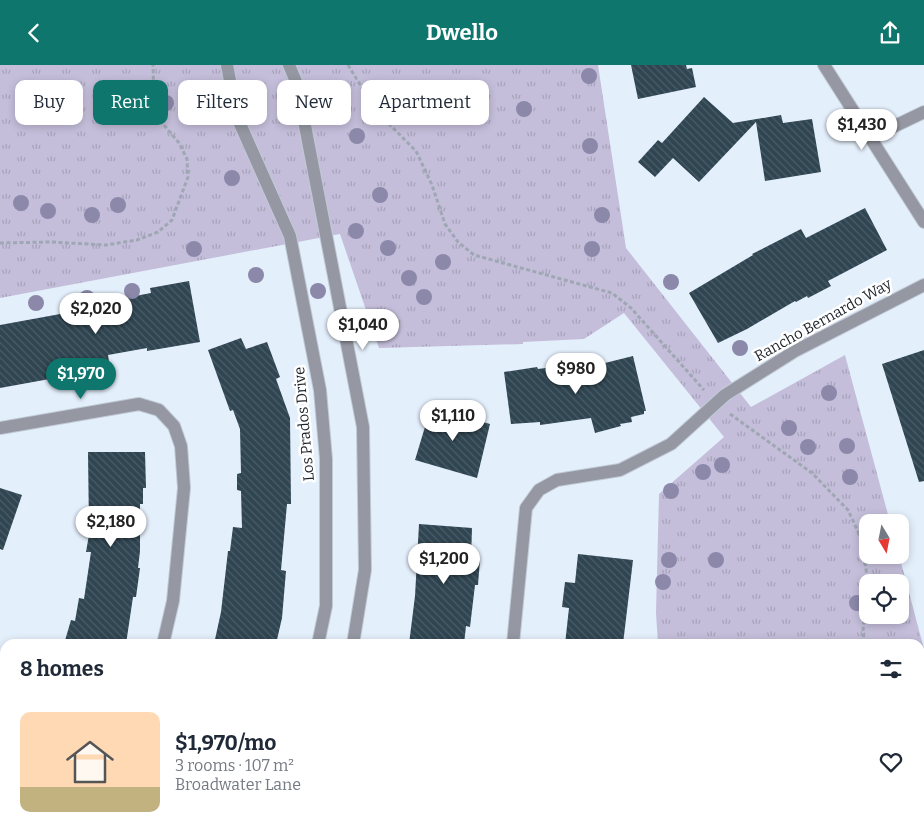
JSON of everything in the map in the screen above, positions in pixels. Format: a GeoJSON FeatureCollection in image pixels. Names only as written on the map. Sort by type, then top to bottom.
{"type":"FeatureCollection","features":[{"type":"Feature","properties":{"kind":"street","name":"Los Prados Drive"},"geometry":{"type":"LineString","coordinates":[[226,65],[237,117],[290,236],[320,390],[326,459],[326,606],[319,639]]}},
{"type":"Feature","properties":{"kind":"street"},"geometry":{"type":"LineString","coordinates":[[290,65],[300,103],[363,427],[365,571],[354,639]]}},
{"type":"Feature","properties":{"kind":"street"},"geometry":{"type":"LineString","coordinates":[[824,65],[924,222]]}},
{"type":"Feature","properties":{"kind":"street"},"geometry":{"type":"LineString","coordinates":[[870,138],[924,112]]}},
{"type":"Feature","properties":{"kind":"street","name":"Rancho Bernardo Way"},"geometry":{"type":"LineString","coordinates":[[513,639],[526,508],[539,490],[557,480],[620,470],[671,444],[725,395],[795,351],[924,285]]}},
{"type":"Feature","properties":{"kind":"street"},"geometry":{"type":"LineString","coordinates":[[0,428],[139,403],[160,410],[174,427],[181,446],[184,488],[173,601],[165,639]]}},
{"type":"Feature","properties":{"kind":"path"},"geometry":{"type":"LineString","coordinates":[[0,243],[50,242],[106,245],[137,240],[158,232],[172,220],[188,177],[187,159],[179,143],[159,119],[154,100],[153,65]]}},
{"type":"Feature","properties":{"kind":"path"},"geometry":{"type":"LineString","coordinates":[[348,65],[377,112],[416,151],[432,185],[445,224],[458,242],[474,255],[612,293],[631,308],[716,404],[812,473],[848,510],[861,538],[866,576],[864,639]]}},
{"type":"Feature","properties":{"kind":"green space"},"geometry":{"type":"Polygon","coordinates":[[[0,65],[598,65],[626,248],[751,407],[845,355],[888,514],[859,514],[859,564],[901,564],[904,574],[859,574],[859,624],[909,624],[909,593],[921,639],[658,639],[656,613],[659,494],[724,437],[624,313],[584,339],[523,342],[523,344],[379,348],[340,234],[0,298],[0,65]]]}},
{"type":"Feature","properties":{"kind":"building"},"geometry":{"type":"Polygon","coordinates":[[[631,65],[686,65],[687,69],[692,68],[696,87],[638,99],[631,65]]]}},
{"type":"Feature","properties":{"kind":"building"},"geometry":{"type":"Polygon","coordinates":[[[704,97],[733,123],[781,115],[783,123],[812,119],[821,172],[765,181],[756,122],[699,182],[673,158],[655,177],[638,162],[658,140],[662,143],[704,97]]]}},
{"type":"Feature","properties":{"kind":"building"},"geometry":{"type":"Polygon","coordinates":[[[865,208],[887,250],[828,281],[831,286],[808,298],[807,296],[795,301],[747,329],[718,343],[689,293],[752,254],[801,229],[806,238],[865,208]]]}},
{"type":"Feature","properties":{"kind":"building"},"geometry":{"type":"Polygon","coordinates":[[[189,281],[200,342],[108,355],[110,368],[0,388],[0,325],[115,304],[114,300],[151,293],[150,288],[189,281]]]}},
{"type":"Feature","properties":{"kind":"building"},"geometry":{"type":"Polygon","coordinates":[[[241,338],[246,349],[267,342],[280,377],[276,379],[290,418],[291,504],[287,504],[281,570],[286,571],[282,618],[277,639],[215,639],[221,612],[228,551],[230,551],[233,527],[242,528],[241,491],[237,490],[237,474],[241,473],[240,429],[233,410],[230,411],[208,350],[241,338]]]}},
{"type":"Feature","properties":{"kind":"building"},"geometry":{"type":"Polygon","coordinates":[[[924,350],[924,481],[919,482],[882,364],[924,350]]]}},
{"type":"Feature","properties":{"kind":"building"},"geometry":{"type":"Polygon","coordinates":[[[633,356],[646,411],[644,411],[644,414],[631,417],[632,422],[620,424],[621,426],[595,433],[591,418],[540,425],[540,422],[511,424],[504,372],[560,366],[561,374],[633,356]]]}},
{"type":"Feature","properties":{"kind":"building"},"geometry":{"type":"Polygon","coordinates":[[[431,407],[490,424],[477,478],[415,460],[431,407]]]}},
{"type":"Feature","properties":{"kind":"building"},"geometry":{"type":"Polygon","coordinates":[[[88,452],[145,452],[146,488],[143,488],[143,504],[140,504],[138,568],[140,568],[136,597],[133,597],[127,639],[65,639],[71,620],[75,621],[79,598],[84,599],[91,552],[86,552],[89,529],[88,452]]]}},
{"type":"Feature","properties":{"kind":"building"},"geometry":{"type":"Polygon","coordinates":[[[0,488],[22,495],[3,550],[0,549],[0,488]]]}},
{"type":"Feature","properties":{"kind":"building"},"geometry":{"type":"Polygon","coordinates":[[[419,524],[472,528],[471,560],[480,560],[478,585],[475,585],[470,627],[466,626],[465,639],[410,639],[415,596],[419,524]]]}},
{"type":"Feature","properties":{"kind":"building"},"geometry":{"type":"Polygon","coordinates":[[[578,554],[633,560],[624,639],[566,639],[569,608],[562,607],[565,582],[575,583],[578,554]]]}}]}
